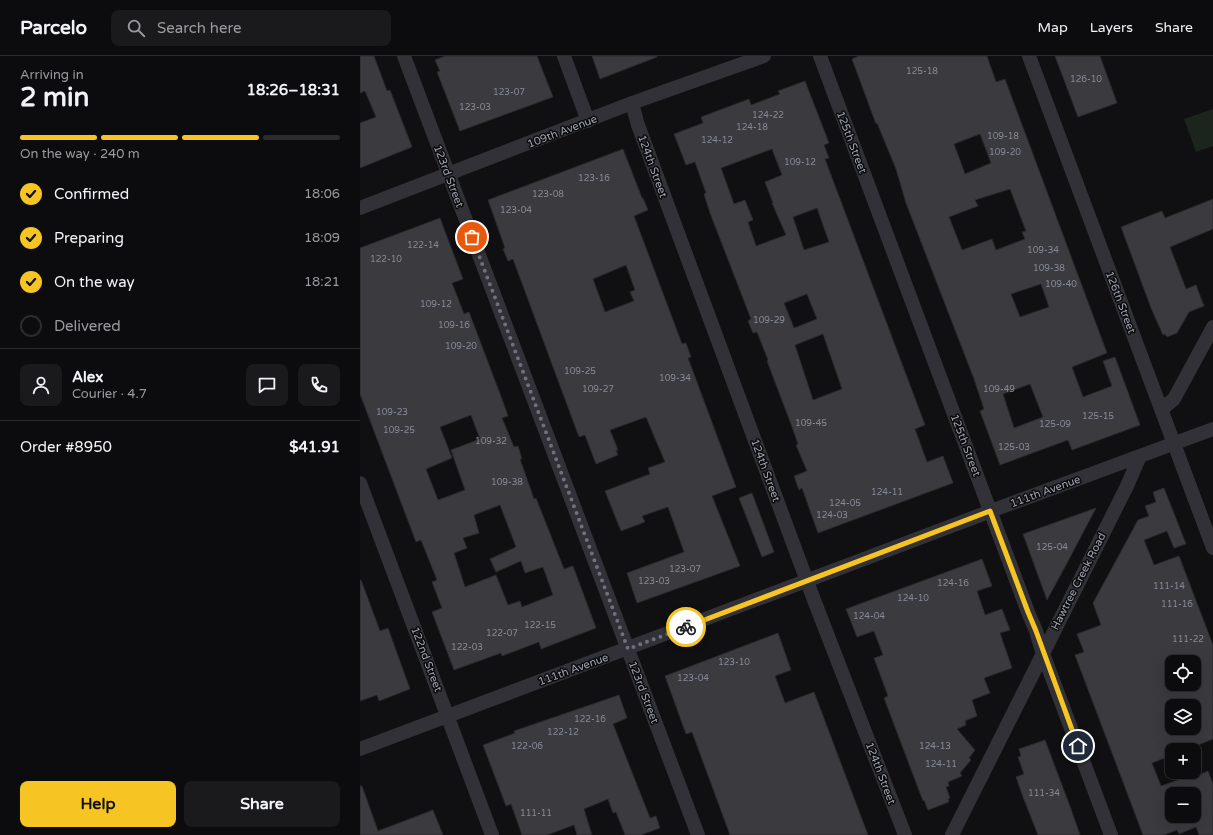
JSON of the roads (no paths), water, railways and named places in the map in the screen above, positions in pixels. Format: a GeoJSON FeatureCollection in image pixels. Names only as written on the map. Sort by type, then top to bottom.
{"type":"FeatureCollection","features":[{"type":"Feature","properties":{"kind":"street","name":"123rd Street"},"geometry":{"type":"LineString","coordinates":[[404,56],[698,835]]}},
{"type":"Feature","properties":{"kind":"street"},"geometry":{"type":"LineString","coordinates":[[564,56],[588,121]]}},
{"type":"Feature","properties":{"kind":"street","name":"109th Avenue"},"geometry":{"type":"LineString","coordinates":[[360,208],[449,175],[632,103],[762,56]]}},
{"type":"Feature","properties":{"kind":"street","name":"125th Street"},"geometry":{"type":"LineString","coordinates":[[820,56],[1111,835]]}},
{"type":"Feature","properties":{"kind":"street","name":"126th Street"},"geometry":{"type":"LineString","coordinates":[[1029,56],[1213,548]]}},
{"type":"Feature","properties":{"kind":"street","name":"124th Street"},"geometry":{"type":"LineString","coordinates":[[632,103],[641,132],[807,580],[905,835]]}},
{"type":"Feature","properties":{"kind":"street"},"geometry":{"type":"LineString","coordinates":[[1162,409],[1174,399],[1213,327]]}},
{"type":"Feature","properties":{"kind":"street","name":"111th Avenue"},"geometry":{"type":"LineString","coordinates":[[360,749],[990,511],[1213,429]]}},
{"type":"Feature","properties":{"kind":"street","name":"Hawtree Creek Road"},"geometry":{"type":"LineString","coordinates":[[952,835],[1042,651],[1127,486],[1140,456]]}},
{"type":"Feature","properties":{"kind":"street","name":"122nd Street"},"geometry":{"type":"LineString","coordinates":[[360,483],[492,835]]}}]}
